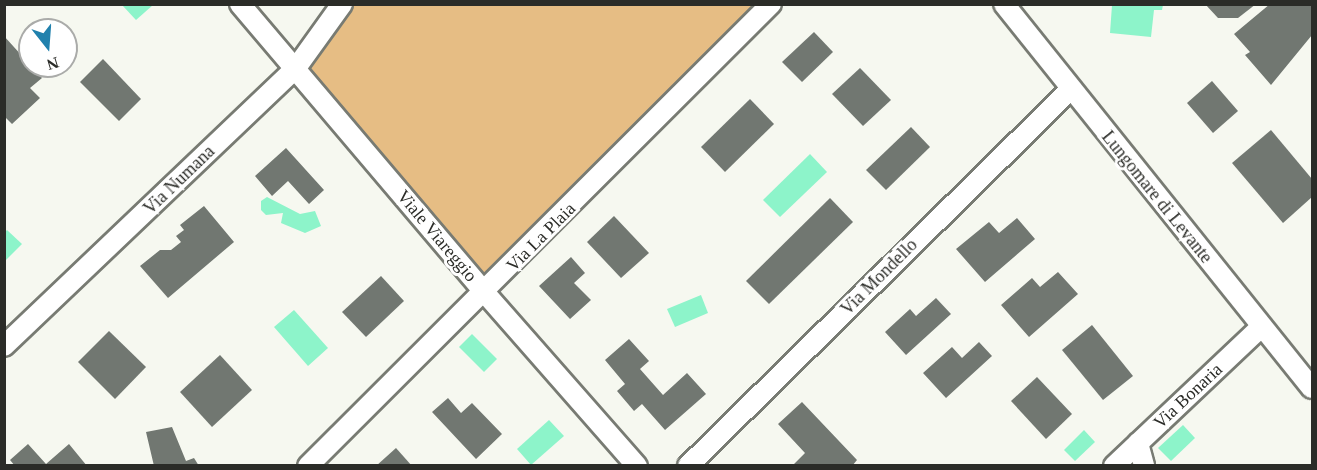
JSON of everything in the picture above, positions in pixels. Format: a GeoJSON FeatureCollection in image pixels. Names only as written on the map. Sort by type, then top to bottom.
{"type":"FeatureCollection","features":[{"type":"Feature","properties":{"kind":"street","name":"Viale Viareggio"},"geometry":{"type":"LineString","coordinates":[[240,4],[485,293],[637,465]]}},
{"type":"Feature","properties":{"kind":"street","name":"Via Numana"},"geometry":{"type":"LineString","coordinates":[[4,346],[296,68],[342,4]]}},
{"type":"Feature","properties":{"kind":"street","name":"Via La Plaia"},"geometry":{"type":"LineString","coordinates":[[308,465],[485,293],[771,4]]}},
{"type":"Feature","properties":{"kind":"street","name":"Lungomare di Levante"},"geometry":{"type":"LineString","coordinates":[[1004,4],[1312,388]]}},
{"type":"Feature","properties":{"kind":"street","name":"Via Mondello"},"geometry":{"type":"LineString","coordinates":[[688,465],[1071,89]]}},
{"type":"Feature","properties":{"kind":"street","name":"Via Bonaria"},"geometry":{"type":"LineString","coordinates":[[1114,465],[1261,327]]}},
{"type":"Feature","properties":{"kind":"street"},"geometry":{"type":"LineString","coordinates":[[1138,443],[1144,465]]}},
{"type":"Feature","properties":{"kind":"shaded area"},"geometry":{"type":"Polygon","coordinates":[[[1112,4],[1163,5],[1162,10],[1154,10],[1151,37],[1110,33],[1112,4]]]}},
{"type":"Feature","properties":{"kind":"shaded area"},"geometry":{"type":"Polygon","coordinates":[[[122,5],[153,5],[136,20],[122,5]]]}},
{"type":"Feature","properties":{"kind":"shaded area"},"geometry":{"type":"Polygon","coordinates":[[[338,5],[771,5],[485,293],[296,68],[338,5]]]}},
{"type":"Feature","properties":{"kind":"shaded area"},"geometry":{"type":"Polygon","coordinates":[[[810,154],[827,172],[780,217],[763,200],[810,154]]]}},
{"type":"Feature","properties":{"kind":"shaded area"},"geometry":{"type":"Polygon","coordinates":[[[267,197],[300,214],[315,211],[321,226],[305,233],[281,223],[283,213],[266,215],[261,210],[261,201],[267,197]]]}},
{"type":"Feature","properties":{"kind":"shaded area"},"geometry":{"type":"Polygon","coordinates":[[[7,230],[22,244],[5,261],[5,232],[7,230]]]}},
{"type":"Feature","properties":{"kind":"shaded area"},"geometry":{"type":"Polygon","coordinates":[[[701,295],[708,313],[675,327],[667,309],[701,295]]]}},
{"type":"Feature","properties":{"kind":"shaded area"},"geometry":{"type":"Polygon","coordinates":[[[294,310],[328,348],[308,366],[274,327],[294,310]]]}},
{"type":"Feature","properties":{"kind":"shaded area"},"geometry":{"type":"Polygon","coordinates":[[[472,334],[497,359],[484,372],[459,347],[472,334]]]}},
{"type":"Feature","properties":{"kind":"shaded area"},"geometry":{"type":"Polygon","coordinates":[[[549,420],[564,436],[531,465],[517,449],[549,420]]]}},
{"type":"Feature","properties":{"kind":"shaded area"},"geometry":{"type":"Polygon","coordinates":[[[1183,425],[1195,438],[1171,461],[1158,448],[1183,425]]]}},
{"type":"Feature","properties":{"kind":"shaded area"},"geometry":{"type":"Polygon","coordinates":[[[1084,430],[1095,442],[1075,461],[1064,450],[1084,430]]]}},
{"type":"Feature","properties":{"kind":"building"},"geometry":{"type":"Polygon","coordinates":[[[1205,4],[1256,4],[1238,18],[1218,18],[1205,4]]]}},
{"type":"Feature","properties":{"kind":"building"},"geometry":{"type":"Polygon","coordinates":[[[1270,4],[1312,4],[1312,35],[1271,85],[1245,55],[1250,52],[1234,34],[1270,4]]]}},
{"type":"Feature","properties":{"kind":"building"},"geometry":{"type":"Polygon","coordinates":[[[814,32],[833,52],[802,82],[782,62],[814,32]]]}},
{"type":"Feature","properties":{"kind":"building"},"geometry":{"type":"Polygon","coordinates":[[[4,36],[18,51],[18,78],[42,78],[30,88],[40,98],[12,124],[4,116],[4,36]]]}},
{"type":"Feature","properties":{"kind":"building"},"geometry":{"type":"Polygon","coordinates":[[[103,59],[141,99],[119,121],[80,82],[103,59]]]}},
{"type":"Feature","properties":{"kind":"building"},"geometry":{"type":"Polygon","coordinates":[[[860,68],[891,100],[863,126],[832,94],[860,68]]]}},
{"type":"Feature","properties":{"kind":"building"},"geometry":{"type":"Polygon","coordinates":[[[1212,81],[1238,111],[1213,133],[1187,103],[1212,81]]]}},
{"type":"Feature","properties":{"kind":"building"},"geometry":{"type":"Polygon","coordinates":[[[750,99],[774,124],[725,172],[701,147],[750,99]]]}},
{"type":"Feature","properties":{"kind":"building"},"geometry":{"type":"Polygon","coordinates":[[[911,127],[930,147],[886,190],[866,170],[911,127]]]}},
{"type":"Feature","properties":{"kind":"building"},"geometry":{"type":"Polygon","coordinates":[[[1271,130],[1312,179],[1312,197],[1283,223],[1232,163],[1271,130]]]}},
{"type":"Feature","properties":{"kind":"building"},"geometry":{"type":"Polygon","coordinates":[[[286,148],[324,190],[309,204],[288,181],[272,196],[255,176],[286,148]]]}},
{"type":"Feature","properties":{"kind":"building"},"geometry":{"type":"Polygon","coordinates":[[[830,198],[853,222],[769,304],[746,281],[830,198]]]}},
{"type":"Feature","properties":{"kind":"building"},"geometry":{"type":"Polygon","coordinates":[[[204,206],[234,242],[168,298],[140,266],[160,250],[171,250],[181,242],[176,236],[184,230],[180,225],[204,206]]]}},
{"type":"Feature","properties":{"kind":"building"},"geometry":{"type":"Polygon","coordinates":[[[614,216],[649,253],[621,278],[587,242],[614,216]]]}},
{"type":"Feature","properties":{"kind":"building"},"geometry":{"type":"Polygon","coordinates":[[[1017,218],[1035,239],[985,282],[956,249],[989,222],[999,233],[1017,218]]]}},
{"type":"Feature","properties":{"kind":"building"},"geometry":{"type":"Polygon","coordinates":[[[571,257],[585,273],[574,283],[591,300],[570,319],[539,286],[571,257]]]}},
{"type":"Feature","properties":{"kind":"building"},"geometry":{"type":"Polygon","coordinates":[[[1058,272],[1078,294],[1029,337],[1001,305],[1032,278],[1040,287],[1058,272]]]}},
{"type":"Feature","properties":{"kind":"building"},"geometry":{"type":"Polygon","coordinates":[[[381,276],[404,301],[366,337],[342,312],[381,276]]]}},
{"type":"Feature","properties":{"kind":"building"},"geometry":{"type":"Polygon","coordinates":[[[936,298],[951,314],[906,355],[885,332],[910,309],[916,316],[936,298]]]}},
{"type":"Feature","properties":{"kind":"building"},"geometry":{"type":"Polygon","coordinates":[[[1092,325],[1133,376],[1103,400],[1062,350],[1092,325]]]}},
{"type":"Feature","properties":{"kind":"building"},"geometry":{"type":"Polygon","coordinates":[[[109,331],[146,367],[115,399],[78,362],[109,331]]]}},
{"type":"Feature","properties":{"kind":"building"},"geometry":{"type":"Polygon","coordinates":[[[629,339],[649,361],[640,369],[663,395],[687,373],[706,394],[665,430],[642,404],[634,411],[617,391],[625,384],[605,360],[629,339]]]}},
{"type":"Feature","properties":{"kind":"building"},"geometry":{"type":"Polygon","coordinates":[[[979,342],[992,356],[946,398],[923,373],[952,347],[962,358],[979,342]]]}},
{"type":"Feature","properties":{"kind":"building"},"geometry":{"type":"Polygon","coordinates":[[[220,355],[252,390],[212,427],[180,392],[220,355]]]}},
{"type":"Feature","properties":{"kind":"building"},"geometry":{"type":"Polygon","coordinates":[[[1037,377],[1072,414],[1046,439],[1011,401],[1037,377]]]}},
{"type":"Feature","properties":{"kind":"building"},"geometry":{"type":"Polygon","coordinates":[[[448,398],[461,413],[472,403],[502,434],[476,459],[432,412],[448,398]]]}},
{"type":"Feature","properties":{"kind":"building"},"geometry":{"type":"Polygon","coordinates":[[[802,402],[857,460],[852,466],[792,466],[805,453],[778,424],[802,402]]]}},
{"type":"Feature","properties":{"kind":"building"},"geometry":{"type":"Polygon","coordinates":[[[172,427],[186,461],[194,458],[199,466],[154,466],[146,432],[172,427]]]}},
{"type":"Feature","properties":{"kind":"building"},"geometry":{"type":"Polygon","coordinates":[[[28,444],[46,464],[69,444],[87,466],[15,466],[10,460],[28,444]]]}},
{"type":"Feature","properties":{"kind":"building"},"geometry":{"type":"Polygon","coordinates":[[[396,448],[412,466],[376,466],[396,448]]]}}]}
